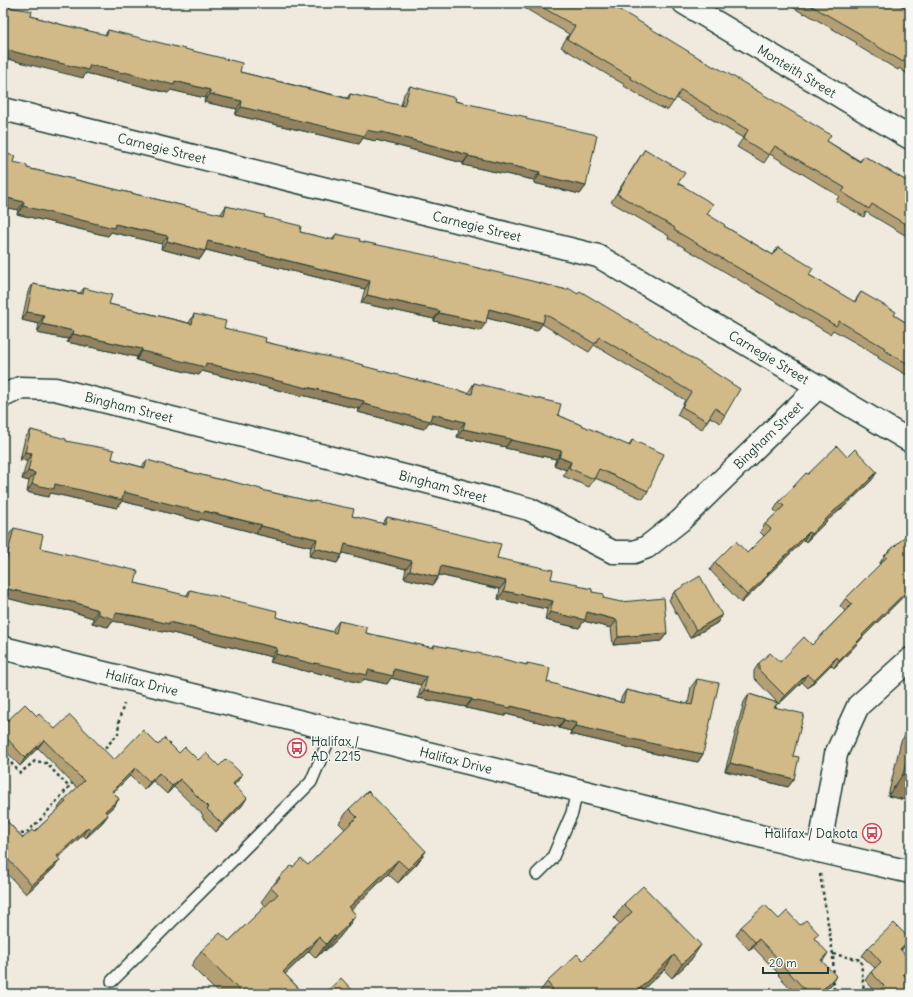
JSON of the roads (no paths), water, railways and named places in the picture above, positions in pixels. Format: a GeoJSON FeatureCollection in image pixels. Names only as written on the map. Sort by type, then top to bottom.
{"type":"FeatureCollection","features":[{"type":"Feature","properties":{"kind":"street","name":"Monteith Street"},"geometry":{"type":"LineString","coordinates":[[684,3],[910,138]]}},
{"type":"Feature","properties":{"kind":"street","name":"Carnegie Street"},"geometry":{"type":"LineString","coordinates":[[3,109],[598,256],[910,441]]}},
{"type":"Feature","properties":{"kind":"street","name":"Bingham Street"},"geometry":{"type":"LineString","coordinates":[[3,396],[20,388],[55,389],[408,477],[529,509],[613,552],[634,552],[647,547],[680,521],[818,386]]}},
{"type":"Feature","properties":{"kind":"street","name":"Halifax Drive"},"geometry":{"type":"LineString","coordinates":[[3,648],[819,851],[910,872]]}},
{"type":"Feature","properties":{"kind":"street"},"geometry":{"type":"LineString","coordinates":[[819,851],[836,754],[858,706],[910,659]]}},
{"type":"Feature","properties":{"kind":"lane"},"geometry":{"type":"LineString","coordinates":[[112,981],[311,782],[333,730]]}},
{"type":"Feature","properties":{"kind":"lane"},"geometry":{"type":"LineString","coordinates":[[537,874],[552,859],[572,813],[577,790]]}},
{"type":"Feature","properties":{"kind":"place","name":"Halifax / AD. 2215"},"geometry":{"type":"Point","coordinates":[297,748]}},
{"type":"Feature","properties":{"kind":"place","name":"Halifax / Dakota"},"geometry":{"type":"Point","coordinates":[872,833]}}]}
